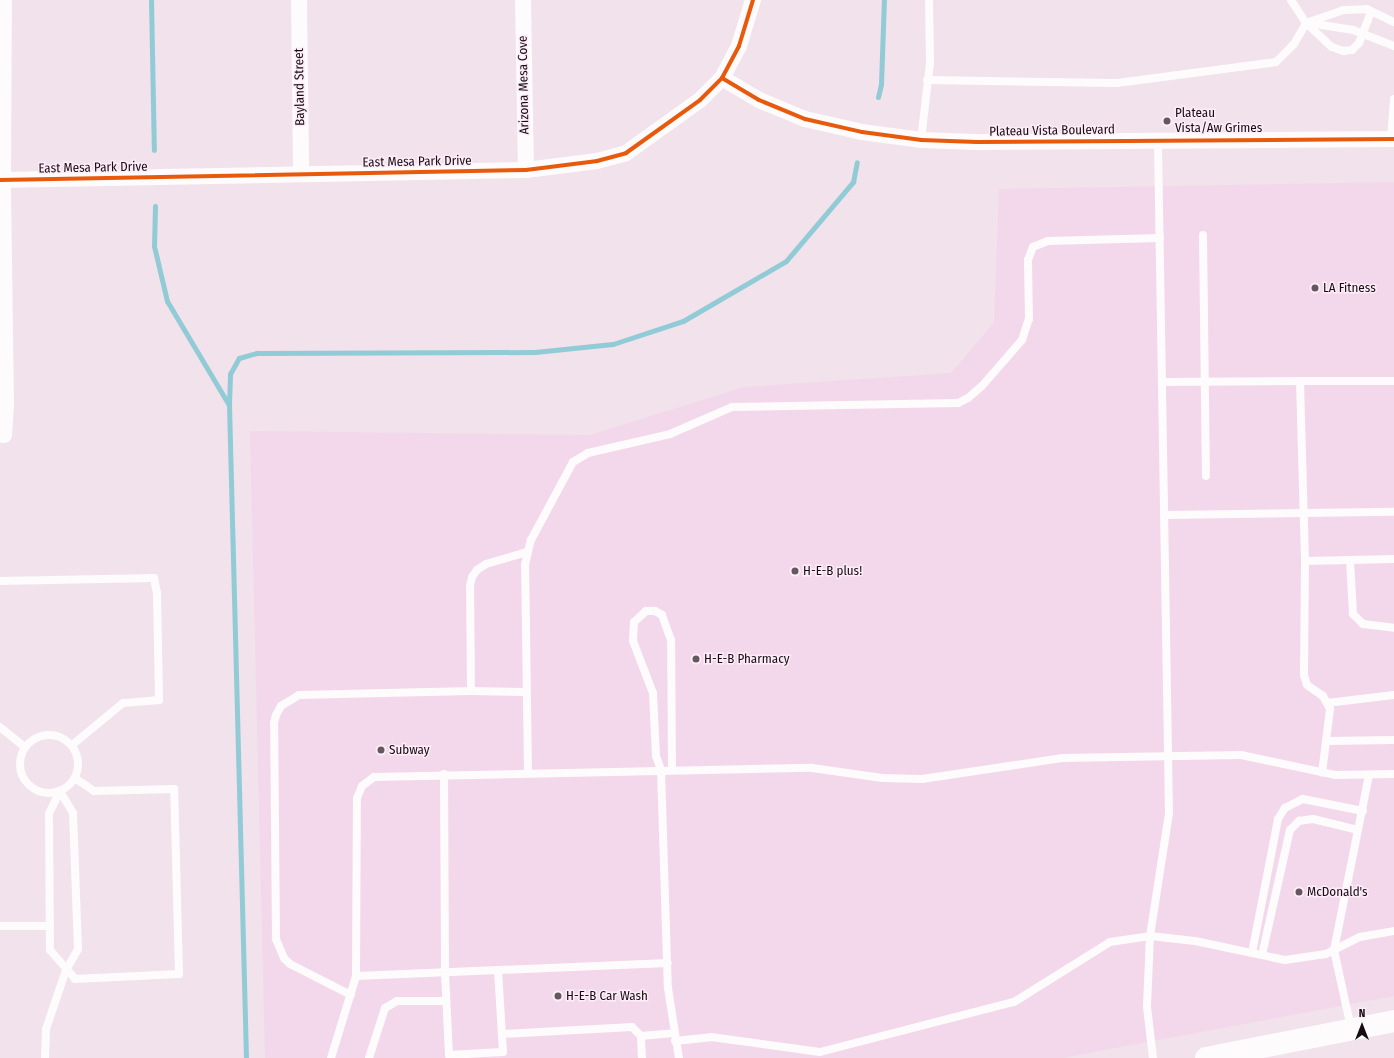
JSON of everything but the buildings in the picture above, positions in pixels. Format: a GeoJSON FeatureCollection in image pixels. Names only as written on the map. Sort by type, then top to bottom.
{"type":"FeatureCollection","features":[{"type":"Feature","properties":{"kind":"highway"},"geometry":{"type":"LineString","coordinates":[[1206,1058],[1351,1029],[1394,1022]]}},
{"type":"Feature","properties":{"kind":"street"},"geometry":{"type":"LineString","coordinates":[[2,435],[6,403],[1,180],[4,0]]}},
{"type":"Feature","properties":{"kind":"street","name":"Bayland Street"},"geometry":{"type":"LineString","coordinates":[[299,0],[301,173]]}},
{"type":"Feature","properties":{"kind":"street","name":"Arizona Mesa Cove"},"geometry":{"type":"LineString","coordinates":[[523,0],[526,170]]}},
{"type":"Feature","properties":{"kind":"street","name":"East Mesa Park Drive"},"geometry":{"type":"LineString","coordinates":[[1,180],[301,173],[526,170],[564,167],[626,153],[672,122],[700,100],[722,78],[739,46],[753,0]]}},
{"type":"Feature","properties":{"kind":"street","name":"Plateau Vista Boulevard"},"geometry":{"type":"LineString","coordinates":[[722,78],[759,100],[806,119],[862,132],[921,140],[977,142],[1392,139]]}},
{"type":"Feature","properties":{"kind":"lane"},"geometry":{"type":"LineString","coordinates":[[921,140],[930,63],[929,0]]}},
{"type":"Feature","properties":{"kind":"lane"},"geometry":{"type":"LineString","coordinates":[[1291,0],[1306,23],[1332,47],[1344,51],[1352,50],[1364,34],[1371,11]]}},
{"type":"Feature","properties":{"kind":"lane"},"geometry":{"type":"LineString","coordinates":[[927,80],[1117,83],[1276,62],[1294,44],[1306,23],[1343,10],[1371,11],[1394,22]]}},
{"type":"Feature","properties":{"kind":"lane"},"geometry":{"type":"LineString","coordinates":[[1306,23],[1339,26],[1394,46]]}},
{"type":"Feature","properties":{"kind":"lane"},"geometry":{"type":"LineString","coordinates":[[1392,139],[1394,99]]}},
{"type":"Feature","properties":{"kind":"lane"},"geometry":{"type":"LineString","coordinates":[[1153,1058],[1147,1007],[1150,936],[1169,813],[1158,140]]}},
{"type":"Feature","properties":{"kind":"lane"},"geometry":{"type":"LineString","coordinates":[[1203,235],[1206,476]]}},
{"type":"Feature","properties":{"kind":"lane"},"geometry":{"type":"LineString","coordinates":[[528,772],[524,578],[528,552],[573,462],[583,455],[670,434],[732,407],[958,403],[968,398],[982,386],[1022,340],[1029,319],[1028,260],[1033,246],[1048,241],[1160,238]]}},
{"type":"Feature","properties":{"kind":"lane"},"geometry":{"type":"LineString","coordinates":[[1300,381],[1302,513],[1305,561],[1304,675],[1307,684],[1323,696],[1330,709],[1328,741],[1322,773]]}},
{"type":"Feature","properties":{"kind":"lane"},"geometry":{"type":"LineString","coordinates":[[1162,382],[1394,381]]}},
{"type":"Feature","properties":{"kind":"lane"},"geometry":{"type":"LineString","coordinates":[[1165,515],[1394,512]]}},
{"type":"Feature","properties":{"kind":"lane"},"geometry":{"type":"LineString","coordinates":[[471,691],[470,586],[472,577],[477,570],[486,564],[528,552]]}},
{"type":"Feature","properties":{"kind":"lane"},"geometry":{"type":"LineString","coordinates":[[1305,561],[1394,559]]}},
{"type":"Feature","properties":{"kind":"lane"},"geometry":{"type":"LineString","coordinates":[[1350,560],[1353,614],[1363,624],[1394,628]]}},
{"type":"Feature","properties":{"kind":"lane"},"geometry":{"type":"LineString","coordinates":[[0,580],[154,578],[157,593],[159,700],[123,703],[72,745]]}},
{"type":"Feature","properties":{"kind":"lane"},"geometry":{"type":"LineString","coordinates":[[672,770],[671,640],[662,615],[655,611],[646,611],[634,622],[633,641],[653,693],[656,756],[661,770],[668,988],[674,1037],[679,1058]]}},
{"type":"Feature","properties":{"kind":"lane"},"geometry":{"type":"LineString","coordinates":[[351,995],[290,964],[284,958],[276,939],[274,723],[281,706],[300,695],[471,691],[526,692]]}},
{"type":"Feature","properties":{"kind":"lane"},"geometry":{"type":"LineString","coordinates":[[1327,703],[1394,695]]}},
{"type":"Feature","properties":{"kind":"lane"},"geometry":{"type":"LineString","coordinates":[[0,727],[25,746]]}},
{"type":"Feature","properties":{"kind":"lane"},"geometry":{"type":"LineString","coordinates":[[60,792],[41,792],[26,782],[19,764],[25,746],[40,735],[50,734],[60,736],[72,745],[78,759],[75,778],[60,792],[49,814],[50,950],[75,979],[179,974],[174,789],[94,792],[75,778]]}},
{"type":"Feature","properties":{"kind":"lane"},"geometry":{"type":"LineString","coordinates":[[1328,741],[1394,740]]}},
{"type":"Feature","properties":{"kind":"lane"},"geometry":{"type":"LineString","coordinates":[[331,1058],[356,976],[358,791],[367,780],[381,775],[812,768],[882,778],[922,779],[1062,758],[1169,756],[1251,756],[1322,773],[1369,775],[1394,774]]}},
{"type":"Feature","properties":{"kind":"lane"},"geometry":{"type":"LineString","coordinates":[[444,774],[445,973],[448,1056],[504,1055],[498,970]]}},
{"type":"Feature","properties":{"kind":"lane"},"geometry":{"type":"LineString","coordinates":[[1351,1029],[1334,950],[1369,775]]}},
{"type":"Feature","properties":{"kind":"lane"},"geometry":{"type":"LineString","coordinates":[[45,1058],[46,1029],[66,970],[78,949],[73,813],[60,792]]}},
{"type":"Feature","properties":{"kind":"lane"},"geometry":{"type":"LineString","coordinates":[[1252,953],[1278,819],[1285,808],[1303,799],[1363,811]]}},
{"type":"Feature","properties":{"kind":"lane"},"geometry":{"type":"LineString","coordinates":[[1262,955],[1290,830],[1299,821],[1314,819],[1358,830]]}},
{"type":"Feature","properties":{"kind":"lane"},"geometry":{"type":"LineString","coordinates":[[0,926],[50,926]]}},
{"type":"Feature","properties":{"kind":"lane"},"geometry":{"type":"LineString","coordinates":[[641,1036],[711,1038],[820,1052],[1014,1002],[1110,942],[1150,936],[1195,940],[1262,955],[1295,960],[1334,950],[1360,936],[1394,931]]}},
{"type":"Feature","properties":{"kind":"lane"},"geometry":{"type":"LineString","coordinates":[[356,976],[668,963]]}},
{"type":"Feature","properties":{"kind":"lane"},"geometry":{"type":"LineString","coordinates":[[369,1058],[385,1008],[397,1001],[446,1001]]}},
{"type":"Feature","properties":{"kind":"lane"},"geometry":{"type":"LineString","coordinates":[[502,1034],[632,1027],[641,1036],[642,1058]]}},
{"type":"Feature","properties":{"kind":"shaded area"},"geometry":{"type":"Polygon","coordinates":[[[1394,182],[1394,996],[1062,1058],[265,1058],[250,431],[590,435],[744,387],[951,373],[994,323],[999,189],[1394,182]]]}},
{"type":"Feature","properties":{"kind":"waterway"},"geometry":{"type":"LineString","coordinates":[[151,0],[154,150]]}},
{"type":"Feature","properties":{"kind":"waterway"},"geometry":{"type":"LineString","coordinates":[[878,97],[881,84],[884,0]]}},
{"type":"Feature","properties":{"kind":"waterway"},"geometry":{"type":"LineString","coordinates":[[229,404],[230,374],[239,358],[257,353],[535,352],[613,344],[683,321],[786,261],[853,182],[857,162]]}},
{"type":"Feature","properties":{"kind":"waterway"},"geometry":{"type":"LineString","coordinates":[[155,206],[154,246],[167,301],[229,405],[246,1058]]}},
{"type":"Feature","properties":{"kind":"cycle path"},"geometry":{"type":"LineString","coordinates":[[0,180],[526,170],[597,161],[626,153],[700,100],[722,78],[739,46],[753,0]]}},
{"type":"Feature","properties":{"kind":"cycle path"},"geometry":{"type":"LineString","coordinates":[[722,78],[759,100],[805,119],[862,132],[921,140],[977,142],[1394,139]]}},
{"type":"Feature","properties":{"kind":"place","name":"Plateau Vista/Aw Grimes"},"geometry":{"type":"Point","coordinates":[1167,121]}},
{"type":"Feature","properties":{"kind":"place","name":"LA Fitness"},"geometry":{"type":"Point","coordinates":[1315,288]}},
{"type":"Feature","properties":{"kind":"place","name":"H-E-B plus!"},"geometry":{"type":"Point","coordinates":[795,571]}},
{"type":"Feature","properties":{"kind":"place","name":"H-E-B Pharmacy"},"geometry":{"type":"Point","coordinates":[696,659]}},
{"type":"Feature","properties":{"kind":"place","name":"Subway"},"geometry":{"type":"Point","coordinates":[381,750]}},
{"type":"Feature","properties":{"kind":"place","name":"McDonald's"},"geometry":{"type":"Point","coordinates":[1299,892]}},
{"type":"Feature","properties":{"kind":"place","name":"H-E-B Car Wash"},"geometry":{"type":"Point","coordinates":[558,996]}}]}
